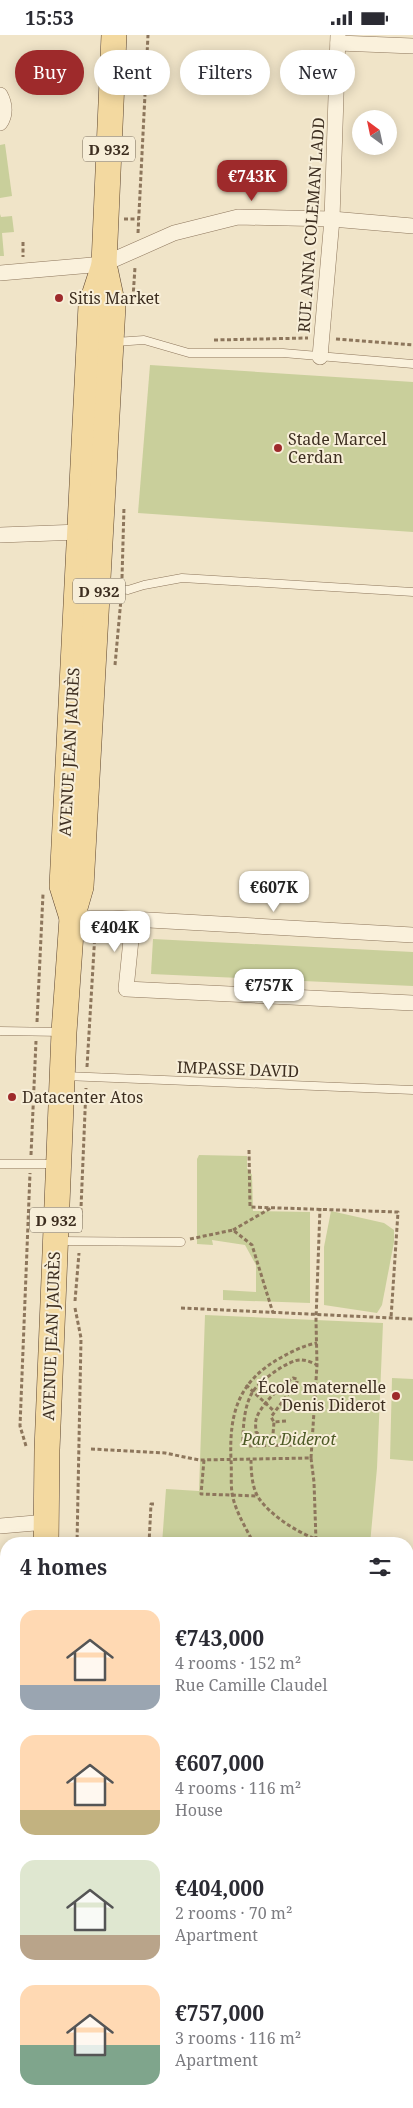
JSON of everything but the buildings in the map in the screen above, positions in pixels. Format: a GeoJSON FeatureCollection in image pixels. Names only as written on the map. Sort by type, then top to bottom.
{"type":"FeatureCollection","features":[{"type":"Feature","properties":{"kind":"main road","name":"AVENUE JEAN JAURÈS"},"geometry":{"type":"LineString","coordinates":[[88,585],[80,532],[92,305],[104,264],[114,35]]}},
{"type":"Feature","properties":{"kind":"main road","name":"AVENUE JEAN JAURÈS"},"geometry":{"type":"LineString","coordinates":[[46,1533],[47,1449],[55,1241],[64,1032],[72,918],[62,885],[113,306],[104,264]]}},
{"type":"Feature","properties":{"kind":"street"},"geometry":{"type":"LineString","coordinates":[[338,39],[413,46]]}},
{"type":"Feature","properties":{"kind":"street","name":"RUE ANNA COLEMAN LADD"},"geometry":{"type":"LineString","coordinates":[[320,357],[332,219],[338,39]]}},
{"type":"Feature","properties":{"kind":"street"},"geometry":{"type":"LineString","coordinates":[[0,95],[5,109],[0,123]]}},
{"type":"Feature","properties":{"kind":"street"},"geometry":{"type":"LineString","coordinates":[[0,273],[104,264],[174,233],[238,217],[332,219],[413,226]]}},
{"type":"Feature","properties":{"kind":"street"},"geometry":{"type":"LineString","coordinates":[[0,535],[80,532]]}},
{"type":"Feature","properties":{"kind":"street"},"geometry":{"type":"LineString","coordinates":[[72,918],[413,935]]}},
{"type":"Feature","properties":{"kind":"street"},"geometry":{"type":"LineString","coordinates":[[133,920],[126,989],[413,1003]]}},
{"type":"Feature","properties":{"kind":"street"},"geometry":{"type":"LineString","coordinates":[[0,1526],[46,1533]]}},
{"type":"Feature","properties":{"kind":"lane"},"geometry":{"type":"LineString","coordinates":[[110,342],[144,340],[189,353],[283,353],[413,364]]}},
{"type":"Feature","properties":{"kind":"lane"},"geometry":{"type":"LineString","coordinates":[[88,585],[128,590],[182,578],[413,592]]}},
{"type":"Feature","properties":{"kind":"lane"},"geometry":{"type":"LineString","coordinates":[[0,1031],[64,1032]]}},
{"type":"Feature","properties":{"kind":"lane","name":"IMPASSE DAVID"},"geometry":{"type":"LineString","coordinates":[[63,1076],[413,1090]]}},
{"type":"Feature","properties":{"kind":"lane"},"geometry":{"type":"LineString","coordinates":[[0,1164],[59,1164]]}},
{"type":"Feature","properties":{"kind":"lane"},"geometry":{"type":"LineString","coordinates":[[55,1241],[181,1242]]}},
{"type":"Feature","properties":{"kind":"path"},"geometry":{"type":"LineString","coordinates":[[26,1448],[20,1426],[43,884]]}},
{"type":"Feature","properties":{"kind":"path"},"geometry":{"type":"LineString","coordinates":[[249,1150],[250,1207],[398,1212],[391,1318]]}},
{"type":"Feature","properties":{"kind":"path"},"geometry":{"type":"LineString","coordinates":[[181,1242],[202,1235],[233,1230],[272,1207]]}},
{"type":"Feature","properties":{"kind":"path"},"geometry":{"type":"LineString","coordinates":[[316,1537],[314,1482],[311,1458],[317,1365],[316,1316],[320,1208]]}},
{"type":"Feature","properties":{"kind":"path"},"geometry":{"type":"LineString","coordinates":[[233,1230],[252,1245],[273,1313]]}},
{"type":"Feature","properties":{"kind":"path"},"geometry":{"type":"LineString","coordinates":[[77,1537],[81,1338],[75,1308],[80,1241]]}},
{"type":"Feature","properties":{"kind":"path"},"geometry":{"type":"LineString","coordinates":[[181,1308],[316,1316],[413,1319]]}},
{"type":"Feature","properties":{"kind":"path"},"geometry":{"type":"LineString","coordinates":[[251,1537],[233,1495],[232,1422],[237,1403],[246,1385],[272,1362],[298,1349],[317,1343]]}},
{"type":"Feature","properties":{"kind":"path"},"geometry":{"type":"LineString","coordinates":[[272,1446],[273,1437],[274,1421],[271,1417],[297,1382],[297,1379],[293,1378],[287,1382],[266,1404],[255,1421],[256,1432],[261,1436],[273,1437],[295,1438],[297,1442],[294,1445],[272,1446],[247,1446],[243,1442],[248,1403],[252,1391],[269,1376],[291,1362],[302,1360],[317,1365]]}},
{"type":"Feature","properties":{"kind":"path"},"geometry":{"type":"LineString","coordinates":[[246,1385],[274,1411]]}},
{"type":"Feature","properties":{"kind":"path"},"geometry":{"type":"LineString","coordinates":[[274,1421],[286,1421]]}},
{"type":"Feature","properties":{"kind":"path"},"geometry":{"type":"LineString","coordinates":[[91,1449],[165,1453],[204,1460],[311,1458]]}},
{"type":"Feature","properties":{"kind":"path"},"geometry":{"type":"LineString","coordinates":[[251,1459],[252,1476],[258,1496],[270,1510],[295,1529],[310,1537]]}},
{"type":"Feature","properties":{"kind":"path"},"geometry":{"type":"LineString","coordinates":[[204,1460],[201,1494],[258,1496]]}},
{"type":"Feature","properties":{"kind":"path"},"geometry":{"type":"LineString","coordinates":[[149,1537],[151,1504],[154,1504]]}},
{"type":"Feature","properties":{"kind":"green space"},"geometry":{"type":"Polygon","coordinates":[[[5,144],[12,196],[0,198],[0,145],[5,144]]]}},
{"type":"Feature","properties":{"kind":"green space"},"geometry":{"type":"Polygon","coordinates":[[[0,214],[1,217],[12,216],[14,232],[2,233],[4,256],[0,256],[0,214]]]}},
{"type":"Feature","properties":{"kind":"green space","name":"Stade Marcel Cerdan"},"geometry":{"type":"Polygon","coordinates":[[[150,365],[413,382],[413,532],[138,513],[150,365]]]}},
{"type":"Feature","properties":{"kind":"green space"},"geometry":{"type":"Polygon","coordinates":[[[153,939],[413,952],[413,986],[151,974],[153,939]]]}},
{"type":"Feature","properties":{"kind":"green space"},"geometry":{"type":"Polygon","coordinates":[[[199,1155],[247,1156],[247,1168],[252,1175],[253,1211],[310,1212],[310,1303],[223,1300],[223,1290],[256,1292],[256,1265],[245,1245],[212,1240],[213,1245],[197,1244],[197,1159],[199,1155]]]}},
{"type":"Feature","properties":{"kind":"green space"},"geometry":{"type":"Polygon","coordinates":[[[331,1211],[384,1223],[394,1230],[394,1242],[382,1305],[377,1313],[324,1305],[324,1247],[331,1211]]]}},
{"type":"Feature","properties":{"kind":"green space","name":"Parc Diderot"},"geometry":{"type":"Polygon","coordinates":[[[205,1315],[383,1323],[377,1468],[371,1537],[163,1537],[166,1489],[199,1491],[205,1315]]]}},
{"type":"Feature","properties":{"kind":"green space"},"geometry":{"type":"Polygon","coordinates":[[[392,1378],[413,1379],[413,1461],[390,1459],[392,1378]]]}},
{"type":"Feature","properties":{"kind":"place","name":"Sitis Market"},"geometry":{"type":"Point","coordinates":[59,298]}},
{"type":"Feature","properties":{"kind":"place","name":"Stade Marcel Cerdan"},"geometry":{"type":"Point","coordinates":[278,448]}},
{"type":"Feature","properties":{"kind":"place","name":"Datacenter Atos"},"geometry":{"type":"Point","coordinates":[12,1097]}},
{"type":"Feature","properties":{"kind":"place","name":"École maternelle Denis Diderot"},"geometry":{"type":"Point","coordinates":[396,1396]}}]}
